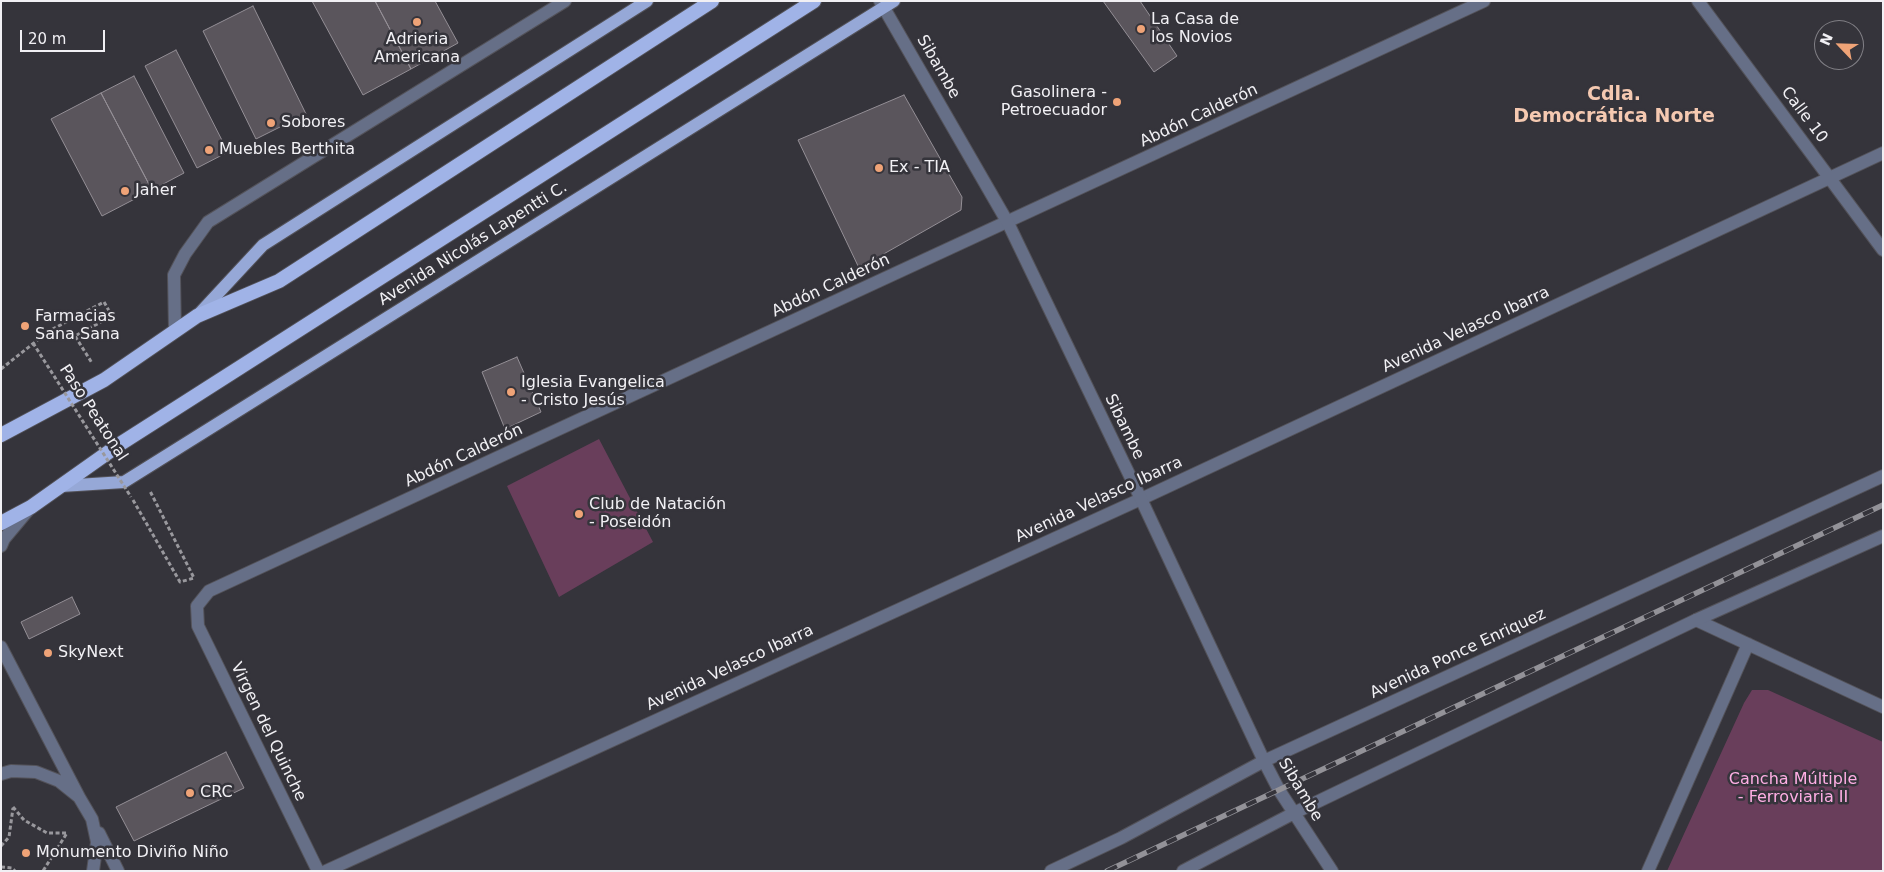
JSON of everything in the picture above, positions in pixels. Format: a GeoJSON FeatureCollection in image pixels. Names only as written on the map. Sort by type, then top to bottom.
{"type":"FeatureCollection","features":[{"type":"Feature","properties":{"kind":"highway"},"geometry":{"type":"LineString","coordinates":[[1,436],[104,380],[197,316],[278,281],[712,1]]}},
{"type":"Feature","properties":{"kind":"highway","name":"Avenida Nicolás Lapentti C."},"geometry":{"type":"LineString","coordinates":[[1,523],[31,507],[120,444],[814,1]]}},
{"type":"Feature","properties":{"kind":"main road"},"geometry":{"type":"LineString","coordinates":[[197,316],[263,245],[647,1]]}},
{"type":"Feature","properties":{"kind":"main road","name":"Avenida Nicolás Lapentti C."},"geometry":{"type":"LineString","coordinates":[[60,486],[124,482],[886,3]]}},
{"type":"Feature","properties":{"kind":"street"},"geometry":{"type":"LineString","coordinates":[[175,332],[174,275],[208,222],[565,1]]}},
{"type":"Feature","properties":{"kind":"street","name":"Abdón Calderón"},"geometry":{"type":"LineString","coordinates":[[197,606],[209,591],[1008,223],[1484,1]]}},
{"type":"Feature","properties":{"kind":"street","name":"Calle 10"},"geometry":{"type":"LineString","coordinates":[[1698,1],[1883,250]]}},
{"type":"Feature","properties":{"kind":"street","name":"Sibambe"},"geometry":{"type":"LineString","coordinates":[[886,3],[1008,223],[1141,499],[1264,761],[1294,813],[1332,871]]}},
{"type":"Feature","properties":{"kind":"street","name":"Avenida Velasco Ibarra"},"geometry":{"type":"LineString","coordinates":[[326,871],[1141,499],[1883,153]]}},
{"type":"Feature","properties":{"kind":"street","name":"Avenida Ponce Enriquez"},"geometry":{"type":"LineString","coordinates":[[1051,871],[1121,838],[1264,761],[1883,476]]}},
{"type":"Feature","properties":{"kind":"street"},"geometry":{"type":"LineString","coordinates":[[1,546],[4,539],[31,507]]}},
{"type":"Feature","properties":{"kind":"street"},"geometry":{"type":"LineString","coordinates":[[1183,871],[1294,813],[1696,620],[1883,536]]}},
{"type":"Feature","properties":{"kind":"street","name":"Virgen del Quinche"},"geometry":{"type":"LineString","coordinates":[[197,606],[198,626],[318,871]]}},
{"type":"Feature","properties":{"kind":"street"},"geometry":{"type":"LineString","coordinates":[[1696,620],[1883,707]]}},
{"type":"Feature","properties":{"kind":"street"},"geometry":{"type":"LineString","coordinates":[[1648,871],[1748,644]]}},
{"type":"Feature","properties":{"kind":"street"},"geometry":{"type":"LineString","coordinates":[[1,647],[118,871]]}},
{"type":"Feature","properties":{"kind":"street"},"geometry":{"type":"LineString","coordinates":[[1,774],[11,771],[36,772],[59,781],[79,797]]}},
{"type":"Feature","properties":{"kind":"street"},"geometry":{"type":"LineString","coordinates":[[92,819],[97,842],[93,871]]}},
{"type":"Feature","properties":{"kind":"path"},"geometry":{"type":"LineString","coordinates":[[1,369],[18,354],[49,332],[104,302],[112,316],[75,336],[104,380]]}},
{"type":"Feature","properties":{"kind":"path","name":"Paso Peatonal"},"geometry":{"type":"LineString","coordinates":[[33,343],[132,497],[180,582],[194,578],[149,488]]}},
{"type":"Feature","properties":{"kind":"path"},"geometry":{"type":"LineString","coordinates":[[1,846],[9,837],[13,807],[24,820],[47,833],[68,832],[43,871]]}},
{"type":"Feature","properties":{"kind":"path"},"geometry":{"type":"LineString","coordinates":[[1,866],[12,868],[15,871]]}},
{"type":"Feature","properties":{"kind":"green space","name":"Club de Natación - Poseidón"},"geometry":{"type":"Polygon","coordinates":[[[599,439],[653,542],[559,597],[507,486],[599,439]]]}},
{"type":"Feature","properties":{"kind":"green space","name":"Cancha Múltiple - Ferroviaria II"},"geometry":{"type":"Polygon","coordinates":[[[1752,690],[1768,690],[1883,742],[1883,871],[1667,871],[1744,703],[1752,690]]]}},
{"type":"Feature","properties":{"kind":"building"},"geometry":{"type":"Polygon","coordinates":[[[312,1],[375,1],[411,69],[363,95],[312,1]]]}},
{"type":"Feature","properties":{"kind":"building","name":"Adrieria Americana"},"geometry":{"type":"Polygon","coordinates":[[[375,1],[435,1],[458,43],[411,69],[375,1]]]}},
{"type":"Feature","properties":{"kind":"building","name":"La Casa de los Novios"},"geometry":{"type":"Polygon","coordinates":[[[1103,1],[1140,1],[1177,56],[1154,72],[1103,1]]]}},
{"type":"Feature","properties":{"kind":"building"},"geometry":{"type":"Polygon","coordinates":[[[253,6],[306,114],[256,139],[203,31],[253,6]]]}},
{"type":"Feature","properties":{"kind":"building"},"geometry":{"type":"Polygon","coordinates":[[[176,50],[228,152],[197,168],[145,66],[176,50]]]}},
{"type":"Feature","properties":{"kind":"building"},"geometry":{"type":"Polygon","coordinates":[[[134,76],[184,173],[152,190],[101,93],[134,76]]]}},
{"type":"Feature","properties":{"kind":"building"},"geometry":{"type":"Polygon","coordinates":[[[101,93],[152,190],[102,216],[51,119],[101,93]]]}},
{"type":"Feature","properties":{"kind":"building","name":"Ex - TIA"},"geometry":{"type":"Polygon","coordinates":[[[904,95],[962,197],[961,210],[859,268],[798,140],[904,95]]]}},
{"type":"Feature","properties":{"kind":"building","name":"Iglesia Evangelica - Cristo Jesús"},"geometry":{"type":"Polygon","coordinates":[[[517,357],[541,412],[505,429],[482,372],[517,357]]]}},
{"type":"Feature","properties":{"kind":"building"},"geometry":{"type":"Polygon","coordinates":[[[72,597],[80,614],[29,639],[21,622],[72,597]]]}},
{"type":"Feature","properties":{"kind":"building","name":"CRC"},"geometry":{"type":"Polygon","coordinates":[[[226,752],[244,788],[134,841],[116,807],[226,752]]]}},
{"type":"Feature","properties":{"kind":"railway"},"geometry":{"type":"LineString","coordinates":[[1107,871],[1883,505]]}},
{"type":"Feature","properties":{"kind":"place","name":"Adrieria Americana"},"geometry":{"type":"Point","coordinates":[417,22]}},
{"type":"Feature","properties":{"kind":"place","name":"La Casa de los Novios"},"geometry":{"type":"Point","coordinates":[1141,29]}},
{"type":"Feature","properties":{"kind":"place","name":"Gasolinera - Petroecuador"},"geometry":{"type":"Point","coordinates":[1117,102]}},
{"type":"Feature","properties":{"kind":"place","name":"Sobores"},"geometry":{"type":"Point","coordinates":[271,123]}},
{"type":"Feature","properties":{"kind":"place","name":"Muebles Berthita"},"geometry":{"type":"Point","coordinates":[209,150]}},
{"type":"Feature","properties":{"kind":"place","name":"Ex - TIA"},"geometry":{"type":"Point","coordinates":[879,168]}},
{"type":"Feature","properties":{"kind":"place","name":"Jaher"},"geometry":{"type":"Point","coordinates":[125,191]}},
{"type":"Feature","properties":{"kind":"place","name":"Farmacias Sana Sana"},"geometry":{"type":"Point","coordinates":[25,326]}},
{"type":"Feature","properties":{"kind":"place","name":"Iglesia Evangelica - Cristo Jesús"},"geometry":{"type":"Point","coordinates":[511,392]}},
{"type":"Feature","properties":{"kind":"place","name":"Club de Natación - Poseidón"},"geometry":{"type":"Point","coordinates":[579,514]}},
{"type":"Feature","properties":{"kind":"place","name":"SkyNext"},"geometry":{"type":"Point","coordinates":[48,653]}},
{"type":"Feature","properties":{"kind":"place","name":"CRC"},"geometry":{"type":"Point","coordinates":[190,793]}},
{"type":"Feature","properties":{"kind":"place","name":"Monumento Diviño Niño"},"geometry":{"type":"Point","coordinates":[26,853]}},
{"type":"Feature","properties":{"kind":"district","name":"Cdla. Democrática Norte"},"geometry":{"type":"Point","coordinates":[1614,106]}}]}
